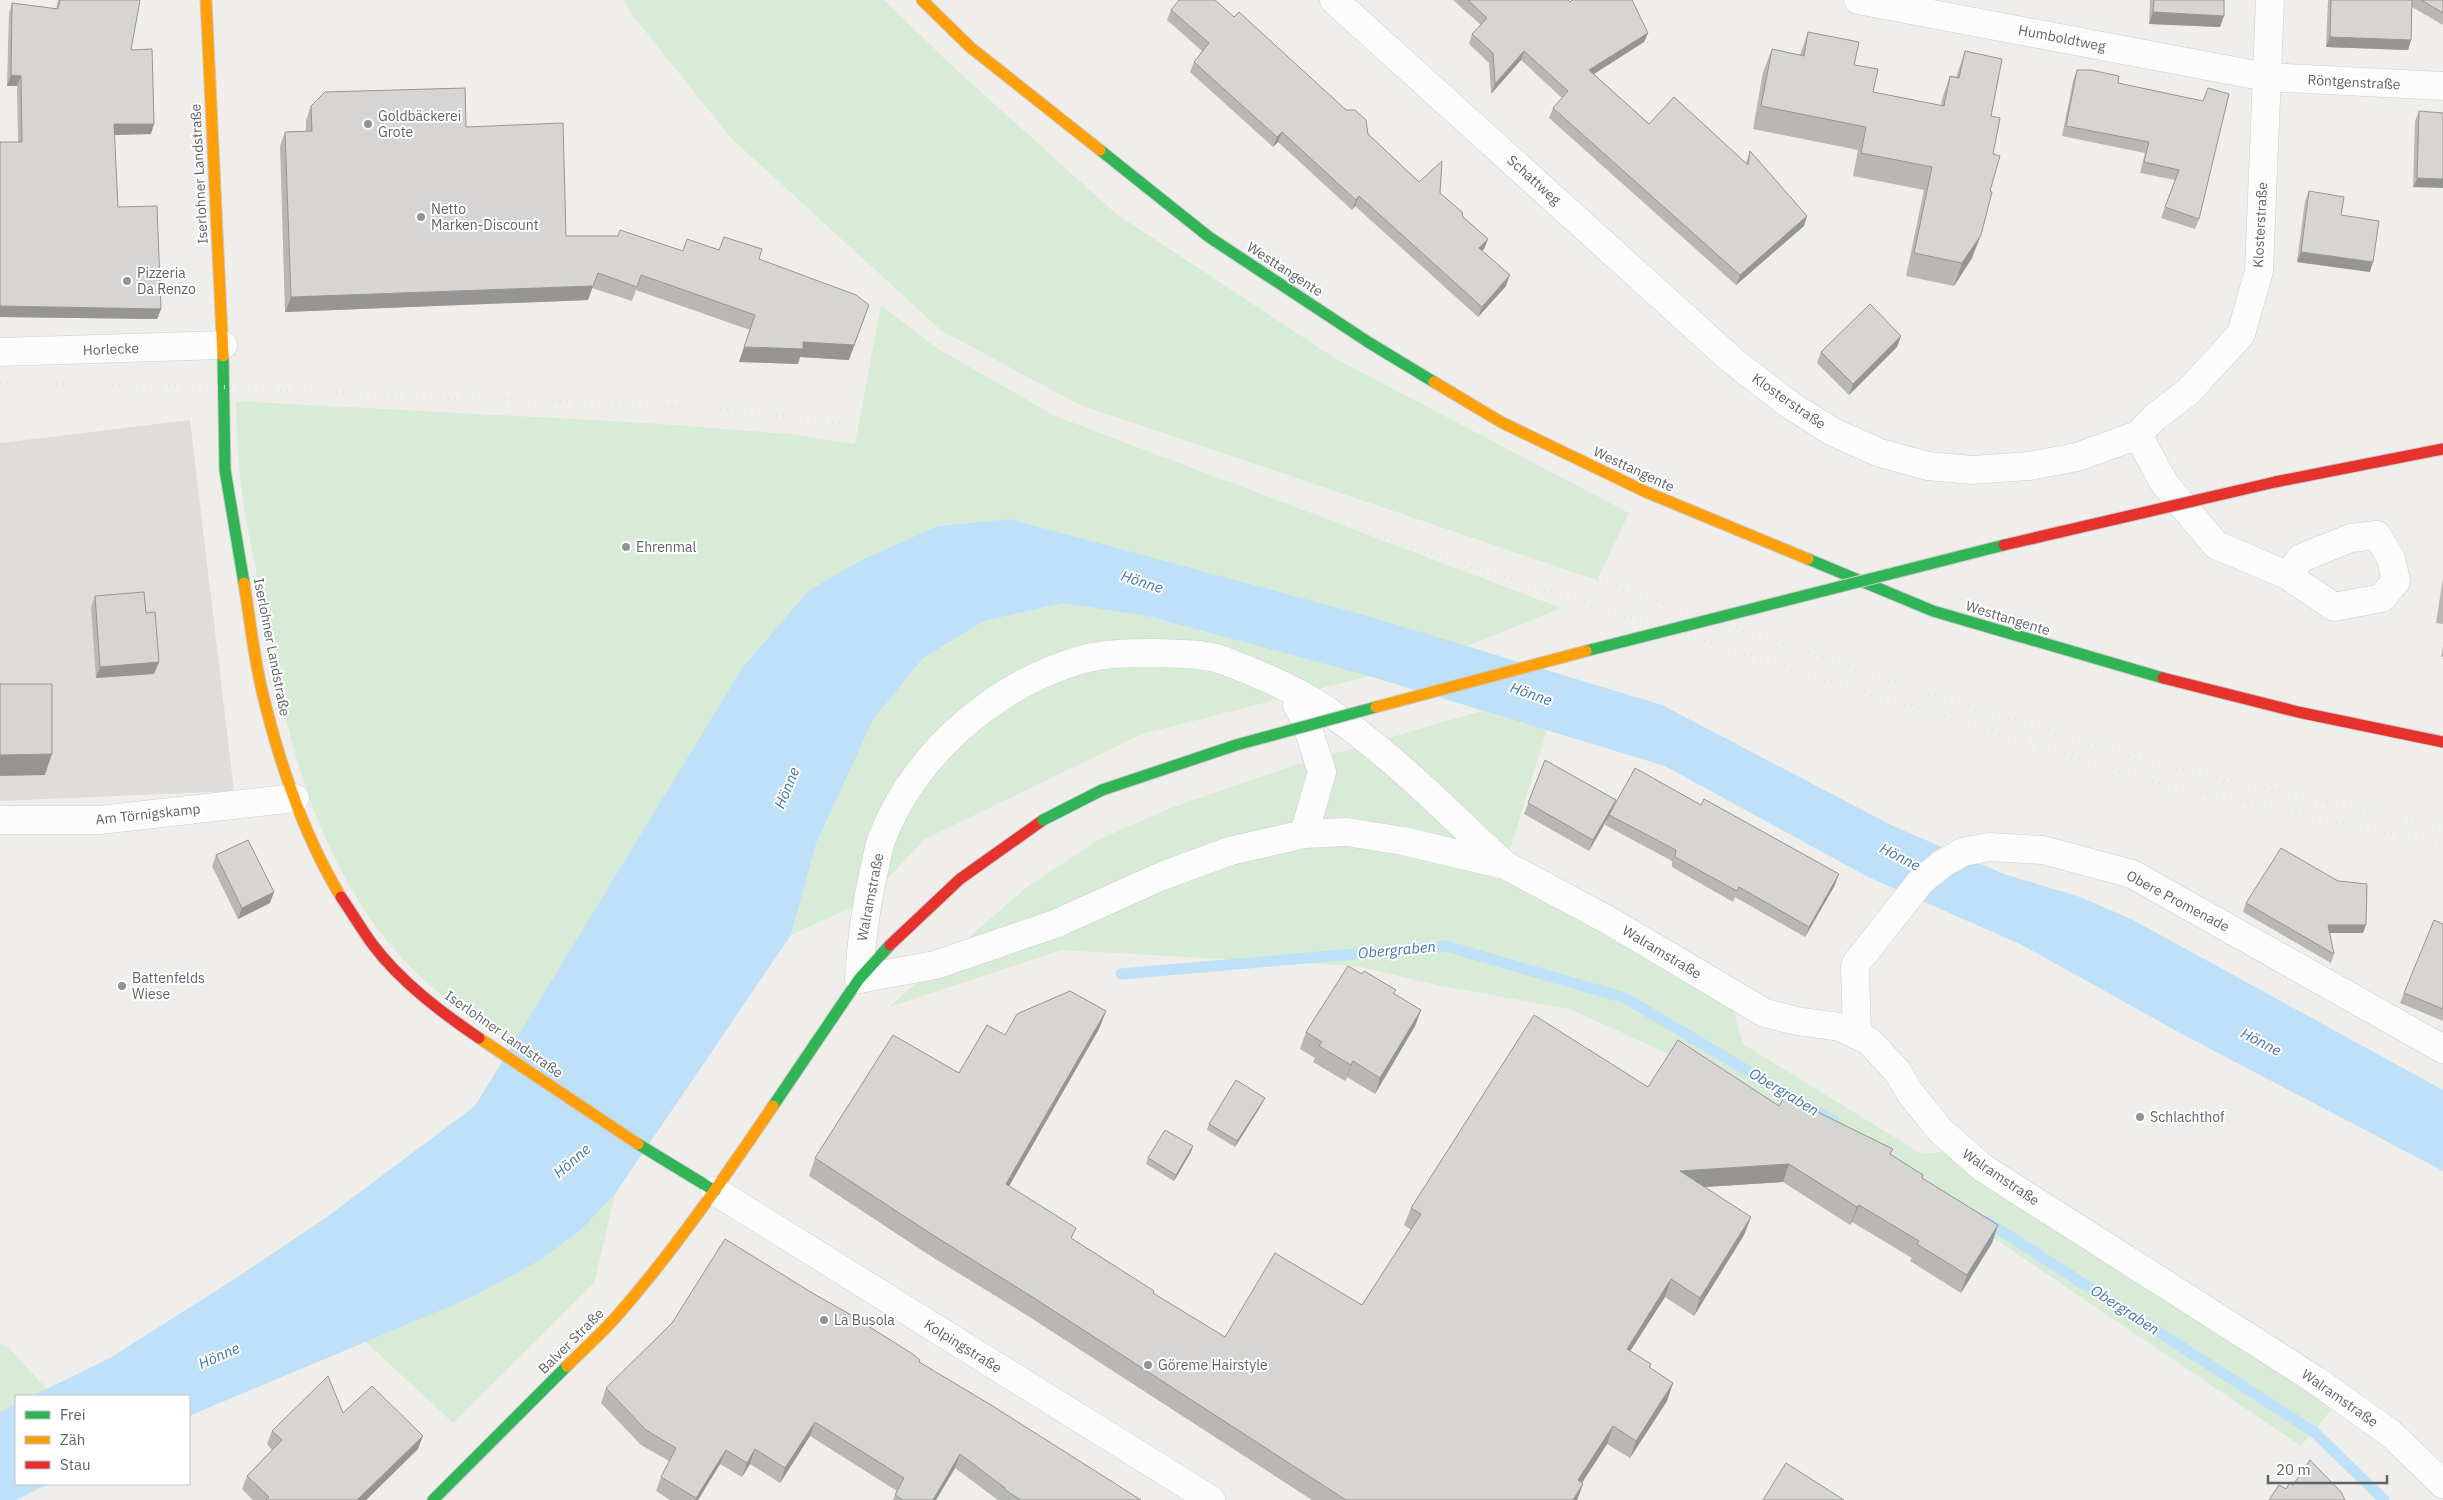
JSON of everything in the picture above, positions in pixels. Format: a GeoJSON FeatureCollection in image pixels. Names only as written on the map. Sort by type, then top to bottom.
{"type":"FeatureCollection","features":[{"type":"Feature","properties":{"kind":"street","name":"Iserlohner Landstraße"},"geometry":{"type":"LineString","coordinates":[[206,0],[223,346],[225,470],[263,694],[282,762],[313,847],[340,896],[374,946],[409,983],[451,1019],[660,1158],[715,1191]]}},
{"type":"Feature","properties":{"kind":"street","name":"Westtangente"},"geometry":{"type":"LineString","coordinates":[[922,0],[970,46],[1209,237],[1368,342],[1501,422],[1646,492],[1933,611],[2139,672],[2298,712],[2443,742]]}},
{"type":"Feature","properties":{"kind":"street","name":"Schattweg"},"geometry":{"type":"LineString","coordinates":[[1334,0],[1733,361]]}},
{"type":"Feature","properties":{"kind":"street","name":"Humboldtweg"},"geometry":{"type":"LineString","coordinates":[[1858,0],[2266,76]]}},
{"type":"Feature","properties":{"kind":"street","name":"Klosterstraße"},"geometry":{"type":"LineString","coordinates":[[1733,361],[1790,405],[1833,432],[1880,453],[1928,466],[1972,470],[2029,466],[2077,457],[2138,435],[2155,417],[2188,392],[2241,334],[2259,271],[2270,0]]}},
{"type":"Feature","properties":{"kind":"street","name":"Röntgenstraße"},"geometry":{"type":"LineString","coordinates":[[2266,76],[2443,86]]}},
{"type":"Feature","properties":{"kind":"street","name":"Horlecke"},"geometry":{"type":"LineString","coordinates":[[0,352],[223,346]]}},
{"type":"Feature","properties":{"kind":"street"},"geometry":{"type":"LineString","coordinates":[[2138,435],[2164,483],[2216,545],[2287,575]]}},
{"type":"Feature","properties":{"kind":"street","name":"Balver Straße"},"geometry":{"type":"LineString","coordinates":[[434,1500],[615,1318],[661,1264],[715,1191],[859,978],[901,933],[960,879],[1043,820],[1102,790],[1236,745],[1598,647],[2030,538],[2275,482],[2443,449]]}},
{"type":"Feature","properties":{"kind":"street","name":"Walramstraße"},"geometry":{"type":"LineString","coordinates":[[1505,865],[1403,841],[1347,832],[1304,834],[1230,851],[1162,876],[1055,924],[936,966],[859,978],[863,926],[881,840],[903,796],[932,757],[960,727],[995,700],[1039,676],[1080,660],[1123,652],[1176,654],[1223,660],[1330,712],[1370,741],[1505,865],[1608,920],[1766,1012],[1797,1021],[1840,1027],[1869,1041],[1882,1052],[1926,1114],[1964,1154],[2317,1381],[2390,1433],[2443,1484]]}},
{"type":"Feature","properties":{"kind":"street"},"geometry":{"type":"LineString","coordinates":[[1290,691],[1305,719],[1322,772],[1304,834]]}},
{"type":"Feature","properties":{"kind":"street","name":"Am Törnigskamp"},"geometry":{"type":"LineString","coordinates":[[0,820],[100,820],[295,798]]}},
{"type":"Feature","properties":{"kind":"street","name":"Obere Promenade"},"geometry":{"type":"LineString","coordinates":[[1857,1034],[1855,965],[1904,900],[1921,881],[1942,864],[1963,852],[1989,847],[2043,850],[2132,874],[2443,1049]]}},
{"type":"Feature","properties":{"kind":"street","name":"Kolpingstraße"},"geometry":{"type":"LineString","coordinates":[[715,1191],[1211,1500]]}},
{"type":"Feature","properties":{"kind":"shaded area"},"geometry":{"type":"Polygon","coordinates":[[[190,420],[234,791],[0,801],[0,443],[190,420]]]}},
{"type":"Feature","properties":{"kind":"green space"},"geometry":{"type":"Polygon","coordinates":[[[624,0],[884,0],[950,64],[1115,213],[1336,359],[1629,513],[1597,580],[1078,404],[942,331],[731,138],[633,16],[624,0]]]}},
{"type":"Feature","properties":{"kind":"green space"},"geometry":{"type":"Polygon","coordinates":[[[881,305],[935,347],[1055,416],[1561,608],[1467,646],[1010,519],[938,526],[863,559],[808,591],[742,668],[513,1044],[446,998],[415,972],[401,957],[362,906],[340,867],[321,827],[305,786],[292,744],[272,658],[242,494],[238,458],[236,401],[647,423],[789,434],[855,444],[881,305]]]}},
{"type":"Feature","properties":{"kind":"green space"},"geometry":{"type":"Polygon","coordinates":[[[1063,603],[1151,617],[1369,676],[1142,734],[925,839],[867,900],[791,935],[816,844],[873,720],[922,659],[984,621],[1063,603]]]}},
{"type":"Feature","properties":{"kind":"green space"},"geometry":{"type":"Polygon","coordinates":[[[1482,711],[1547,730],[1505,865],[1729,992],[1743,1044],[1922,1154],[1956,1151],[2341,1398],[2301,1446],[1886,1165],[1673,1056],[1570,1009],[1441,986],[1357,966],[1061,950],[889,1007],[1027,887],[1098,840],[1171,808],[1295,765],[1482,711]]]}},
{"type":"Feature","properties":{"kind":"green space"},"geometry":{"type":"Polygon","coordinates":[[[615,1194],[594,1283],[453,1423],[365,1341],[472,1297],[582,1229],[615,1194]]]}},
{"type":"Feature","properties":{"kind":"green space"},"geometry":{"type":"Polygon","coordinates":[[[0,1343],[10,1349],[47,1389],[35,1395],[15,1395],[15,1406],[0,1414],[0,1343]]]}},
{"type":"Feature","properties":{"kind":"water","name":"Hönne"},"geometry":{"type":"Polygon","coordinates":[[[1010,519],[1364,615],[1662,705],[1891,825],[2004,874],[2080,897],[2133,920],[2443,1090],[2443,1171],[2182,1034],[2022,945],[1866,876],[1665,766],[1369,676],[1151,617],[1063,603],[984,621],[922,659],[873,720],[816,844],[791,935],[615,1194],[582,1229],[542,1259],[472,1297],[190,1416],[190,1395],[34,1395],[110,1358],[236,1278],[324,1219],[475,1106],[742,668],[808,591],[863,559],[938,526],[1010,519]]]}},
{"type":"Feature","properties":{"kind":"water"},"geometry":{"type":"Polygon","coordinates":[[[15,1404],[15,1485],[46,1485],[16,1500],[0,1500],[0,1412],[15,1404]]]}},
{"type":"Feature","properties":{"kind":"building"},"geometry":{"type":"Polygon","coordinates":[[[60,0],[140,0],[131,50],[152,49],[154,124],[114,124],[118,207],[157,206],[161,309],[0,306],[0,142],[22,142],[21,76],[11,75],[12,3],[58,9],[60,0]]]}},
{"type":"Feature","properties":{"kind":"building"},"geometry":{"type":"Polygon","coordinates":[[[1179,0],[1215,0],[1234,17],[1239,12],[1346,110],[1355,110],[1366,120],[1368,134],[1419,182],[1442,161],[1440,193],[1462,212],[1463,217],[1488,239],[1479,248],[1510,275],[1482,307],[1359,196],[1356,200],[1282,132],[1277,137],[1194,62],[1209,43],[1171,10],[1179,0]]]}},
{"type":"Feature","properties":{"kind":"building"},"geometry":{"type":"Polygon","coordinates":[[[1468,0],[1568,0],[1570,2],[1572,0],[1632,0],[1648,33],[1589,70],[1649,124],[1674,97],[1748,165],[1750,151],[1807,216],[1740,275],[1553,108],[1568,91],[1524,51],[1495,84],[1493,53],[1472,34],[1487,18],[1468,0]]]}},
{"type":"Feature","properties":{"kind":"building"},"geometry":{"type":"Polygon","coordinates":[[[2154,0],[2224,0],[2224,16],[2153,12],[2154,0]]]}},
{"type":"Feature","properties":{"kind":"building"},"geometry":{"type":"Polygon","coordinates":[[[2331,0],[2412,0],[2411,40],[2330,37],[2331,0]]]}},
{"type":"Feature","properties":{"kind":"building"},"geometry":{"type":"Polygon","coordinates":[[[2421,0],[2443,0],[2443,13],[2421,0]]]}},
{"type":"Feature","properties":{"kind":"building"},"geometry":{"type":"Polygon","coordinates":[[[1808,32],[1859,42],[1854,65],[1878,69],[1873,92],[1944,106],[1950,76],[1959,78],[1965,51],[2002,59],[1991,116],[2000,118],[1993,154],[2000,156],[1990,191],[1992,192],[1981,235],[1962,263],[1914,253],[1932,167],[1861,153],[1866,127],[1761,106],[1772,49],[1804,56],[1808,32]]]}},
{"type":"Feature","properties":{"kind":"building"},"geometry":{"type":"Polygon","coordinates":[[[2077,70],[2091,70],[2119,76],[2118,83],[2203,101],[2208,88],[2229,94],[2199,219],[2165,207],[2179,170],[2144,162],[2149,142],[2066,126],[2077,70]]]}},
{"type":"Feature","properties":{"kind":"building","name":"Netto Marken-Discount"},"geometry":{"type":"Polygon","coordinates":[[[465,88],[466,127],[563,123],[566,236],[618,236],[620,230],[683,251],[687,239],[719,250],[724,237],[762,249],[759,259],[856,295],[869,305],[854,345],[803,342],[803,349],[744,347],[755,315],[641,275],[637,287],[598,273],[593,286],[291,297],[285,132],[312,131],[311,106],[325,92],[465,88]]]}},
{"type":"Feature","properties":{"kind":"building"},"geometry":{"type":"Polygon","coordinates":[[[2419,111],[2443,113],[2443,179],[2417,178],[2419,111]]]}},
{"type":"Feature","properties":{"kind":"building"},"geometry":{"type":"Polygon","coordinates":[[[2309,191],[2344,197],[2341,215],[2379,221],[2373,262],[2301,252],[2309,191]]]}},
{"type":"Feature","properties":{"kind":"building"},"geometry":{"type":"Polygon","coordinates":[[[1870,304],[1901,336],[1853,384],[1821,352],[1870,304]]]}},
{"type":"Feature","properties":{"kind":"building"},"geometry":{"type":"Polygon","coordinates":[[[144,592],[146,613],[155,612],[159,662],[100,667],[95,596],[144,592]]]}},
{"type":"Feature","properties":{"kind":"building"},"geometry":{"type":"Polygon","coordinates":[[[0,684],[52,684],[52,754],[0,755],[0,684]]]}},
{"type":"Feature","properties":{"kind":"building"},"geometry":{"type":"Polygon","coordinates":[[[1545,760],[1616,800],[1593,840],[1528,803],[1545,760]]]}},
{"type":"Feature","properties":{"kind":"building"},"geometry":{"type":"Polygon","coordinates":[[[1635,768],[1701,805],[1704,799],[1839,874],[1809,927],[1739,887],[1737,891],[1675,857],[1676,850],[1609,815],[1635,768]]]}},
{"type":"Feature","properties":{"kind":"building"},"geometry":{"type":"Polygon","coordinates":[[[248,840],[274,892],[242,908],[216,855],[248,840]]]}},
{"type":"Feature","properties":{"kind":"building"},"geometry":{"type":"Polygon","coordinates":[[[2281,848],[2338,881],[2367,884],[2366,925],[2328,925],[2334,954],[2246,903],[2281,848]]]}},
{"type":"Feature","properties":{"kind":"building"},"geometry":{"type":"Polygon","coordinates":[[[2434,920],[2443,924],[2443,1009],[2404,993],[2434,920]]]}},
{"type":"Feature","properties":{"kind":"building"},"geometry":{"type":"Polygon","coordinates":[[[1348,966],[1362,974],[1364,971],[1396,990],[1393,993],[1421,1010],[1380,1078],[1353,1061],[1351,1065],[1319,1046],[1322,1042],[1306,1032],[1348,966]]]}},
{"type":"Feature","properties":{"kind":"building"},"geometry":{"type":"Polygon","coordinates":[[[1070,991],[1106,1011],[1006,1184],[1076,1228],[1071,1238],[1154,1291],[1153,1293],[1225,1337],[1275,1253],[1362,1305],[1421,1214],[1411,1208],[1534,1015],[1648,1087],[1678,1040],[1779,1106],[1785,1096],[1893,1149],[1890,1154],[1923,1175],[1922,1178],[1998,1225],[1967,1275],[1917,1244],[1919,1241],[1859,1205],[1857,1207],[1789,1164],[1680,1171],[1751,1217],[1700,1298],[1671,1279],[1627,1349],[1651,1364],[1649,1367],[1673,1383],[1636,1441],[1613,1426],[1578,1480],[1583,1484],[1573,1500],[1346,1500],[815,1158],[893,1035],[959,1073],[987,1025],[1005,1035],[1017,1014],[1070,991]]]}},
{"type":"Feature","properties":{"kind":"building"},"geometry":{"type":"Polygon","coordinates":[[[1236,1080],[1265,1098],[1237,1141],[1209,1124],[1236,1080]]]}},
{"type":"Feature","properties":{"kind":"building"},"geometry":{"type":"Polygon","coordinates":[[[1165,1130],[1193,1146],[1176,1175],[1148,1158],[1165,1130]]]}},
{"type":"Feature","properties":{"kind":"building"},"geometry":{"type":"Polygon","coordinates":[[[725,1239],[846,1312],[911,1353],[920,1360],[919,1362],[1141,1500],[1021,1500],[1005,1490],[1005,1488],[960,1454],[933,1500],[903,1500],[895,1495],[904,1478],[815,1422],[785,1468],[755,1449],[747,1463],[726,1450],[696,1498],[661,1477],[676,1448],[646,1430],[606,1388],[672,1323],[725,1239]]]}},
{"type":"Feature","properties":{"kind":"building"},"geometry":{"type":"Polygon","coordinates":[[[328,1376],[343,1413],[372,1386],[423,1436],[357,1500],[266,1500],[269,1497],[247,1476],[282,1440],[272,1431],[328,1376]]]}},
{"type":"Feature","properties":{"kind":"building"},"geometry":{"type":"Polygon","coordinates":[[[2310,1460],[2341,1492],[2345,1500],[2269,1500],[2279,1485],[2286,1489],[2290,1482],[2293,1485],[2310,1460]]]}},
{"type":"Feature","properties":{"kind":"building"},"geometry":{"type":"Polygon","coordinates":[[[1786,1463],[1844,1500],[1763,1500],[1786,1463]]]}},
{"type":"Feature","properties":{"kind":"waterway","name":"Obergraben"},"geometry":{"type":"LineString","coordinates":[[1121,974],[1446,946],[1625,998],[1834,1122]]}},
{"type":"Feature","properties":{"kind":"waterway","name":"Obergraben"},"geometry":{"type":"LineString","coordinates":[[1986,1221],[2314,1432],[2384,1500]]}},
{"type":"Feature","properties":{"kind":"railway"},"geometry":{"type":"LineString","coordinates":[[0,383],[224,387],[728,410],[1007,441],[1134,461],[1255,494],[1384,538],[1818,677],[2161,784],[2443,844]]}},
{"type":"Feature","properties":{"kind":"railway"},"geometry":{"type":"LineString","coordinates":[[1597,580],[1938,697],[2164,766],[2443,828]]}},
{"type":"Feature","properties":{"kind":"traffic: fast"},"geometry":{"type":"LineString","coordinates":[[1100,150],[1209,237],[1368,342],[1434,382]]}},
{"type":"Feature","properties":{"kind":"traffic: fast"},"geometry":{"type":"LineString","coordinates":[[223,356],[225,470],[244,583]]}},
{"type":"Feature","properties":{"kind":"traffic: fast"},"geometry":{"type":"LineString","coordinates":[[1586,651],[2004,545]]}},
{"type":"Feature","properties":{"kind":"traffic: fast"},"geometry":{"type":"LineString","coordinates":[[1808,559],[1933,611],[2163,678]]}},
{"type":"Feature","properties":{"kind":"traffic: fast"},"geometry":{"type":"LineString","coordinates":[[1043,820],[1102,790],[1236,745],[1376,707]]}},
{"type":"Feature","properties":{"kind":"traffic: fast"},"geometry":{"type":"LineString","coordinates":[[773,1106],[859,979],[890,945]]}},
{"type":"Feature","properties":{"kind":"traffic: fast"},"geometry":{"type":"LineString","coordinates":[[638,1144],[715,1191]]}},
{"type":"Feature","properties":{"kind":"traffic: fast"},"geometry":{"type":"LineString","coordinates":[[433,1500],[567,1366]]}},
{"type":"Feature","properties":{"kind":"traffic: slow"},"geometry":{"type":"LineString","coordinates":[[206,0],[223,356]]}},
{"type":"Feature","properties":{"kind":"traffic: slow"},"geometry":{"type":"LineString","coordinates":[[922,0],[970,47],[1100,150]]}},
{"type":"Feature","properties":{"kind":"traffic: slow"},"geometry":{"type":"LineString","coordinates":[[1434,382],[1501,422],[1646,492],[1808,559]]}},
{"type":"Feature","properties":{"kind":"traffic: slow"},"geometry":{"type":"LineString","coordinates":[[244,583],[260,681],[285,774],[316,850],[341,897]]}},
{"type":"Feature","properties":{"kind":"traffic: slow"},"geometry":{"type":"LineString","coordinates":[[1376,707],[1586,651]]}},
{"type":"Feature","properties":{"kind":"traffic: slow"},"geometry":{"type":"LineString","coordinates":[[479,1038],[638,1144]]}},
{"type":"Feature","properties":{"kind":"traffic: slow"},"geometry":{"type":"LineString","coordinates":[[567,1366],[610,1323],[658,1266],[717,1187],[773,1106]]}},
{"type":"Feature","properties":{"kind":"traffic: jam"},"geometry":{"type":"LineString","coordinates":[[2275,482],[2443,449]]}},
{"type":"Feature","properties":{"kind":"traffic: jam"},"geometry":{"type":"LineString","coordinates":[[2004,545],[2275,482]]}},
{"type":"Feature","properties":{"kind":"traffic: jam"},"geometry":{"type":"LineString","coordinates":[[2163,678],[2298,712],[2443,742]]}},
{"type":"Feature","properties":{"kind":"traffic: jam"},"geometry":{"type":"LineString","coordinates":[[890,945],[960,879],[1043,820]]}},
{"type":"Feature","properties":{"kind":"traffic: jam"},"geometry":{"type":"LineString","coordinates":[[341,897],[384,959],[436,1007],[479,1038]]}},
{"type":"Feature","properties":{"kind":"place","name":"Goldbäckerei Grote"},"geometry":{"type":"Point","coordinates":[368,124]}},
{"type":"Feature","properties":{"kind":"place","name":"Netto Marken-Discount"},"geometry":{"type":"Point","coordinates":[421,217]}},
{"type":"Feature","properties":{"kind":"place","name":"Pizzeria Da Renzo"},"geometry":{"type":"Point","coordinates":[127,281]}},
{"type":"Feature","properties":{"kind":"place","name":"Ehrenmal"},"geometry":{"type":"Point","coordinates":[626,547]}},
{"type":"Feature","properties":{"kind":"place","name":"Battenfelds Wiese"},"geometry":{"type":"Point","coordinates":[122,986]}},
{"type":"Feature","properties":{"kind":"place","name":"Schlachthof"},"geometry":{"type":"Point","coordinates":[2140,1117]}},
{"type":"Feature","properties":{"kind":"place","name":"La Busola"},"geometry":{"type":"Point","coordinates":[824,1320]}},
{"type":"Feature","properties":{"kind":"place","name":"Göreme Hairstyle"},"geometry":{"type":"Point","coordinates":[1148,1365]}}]}
